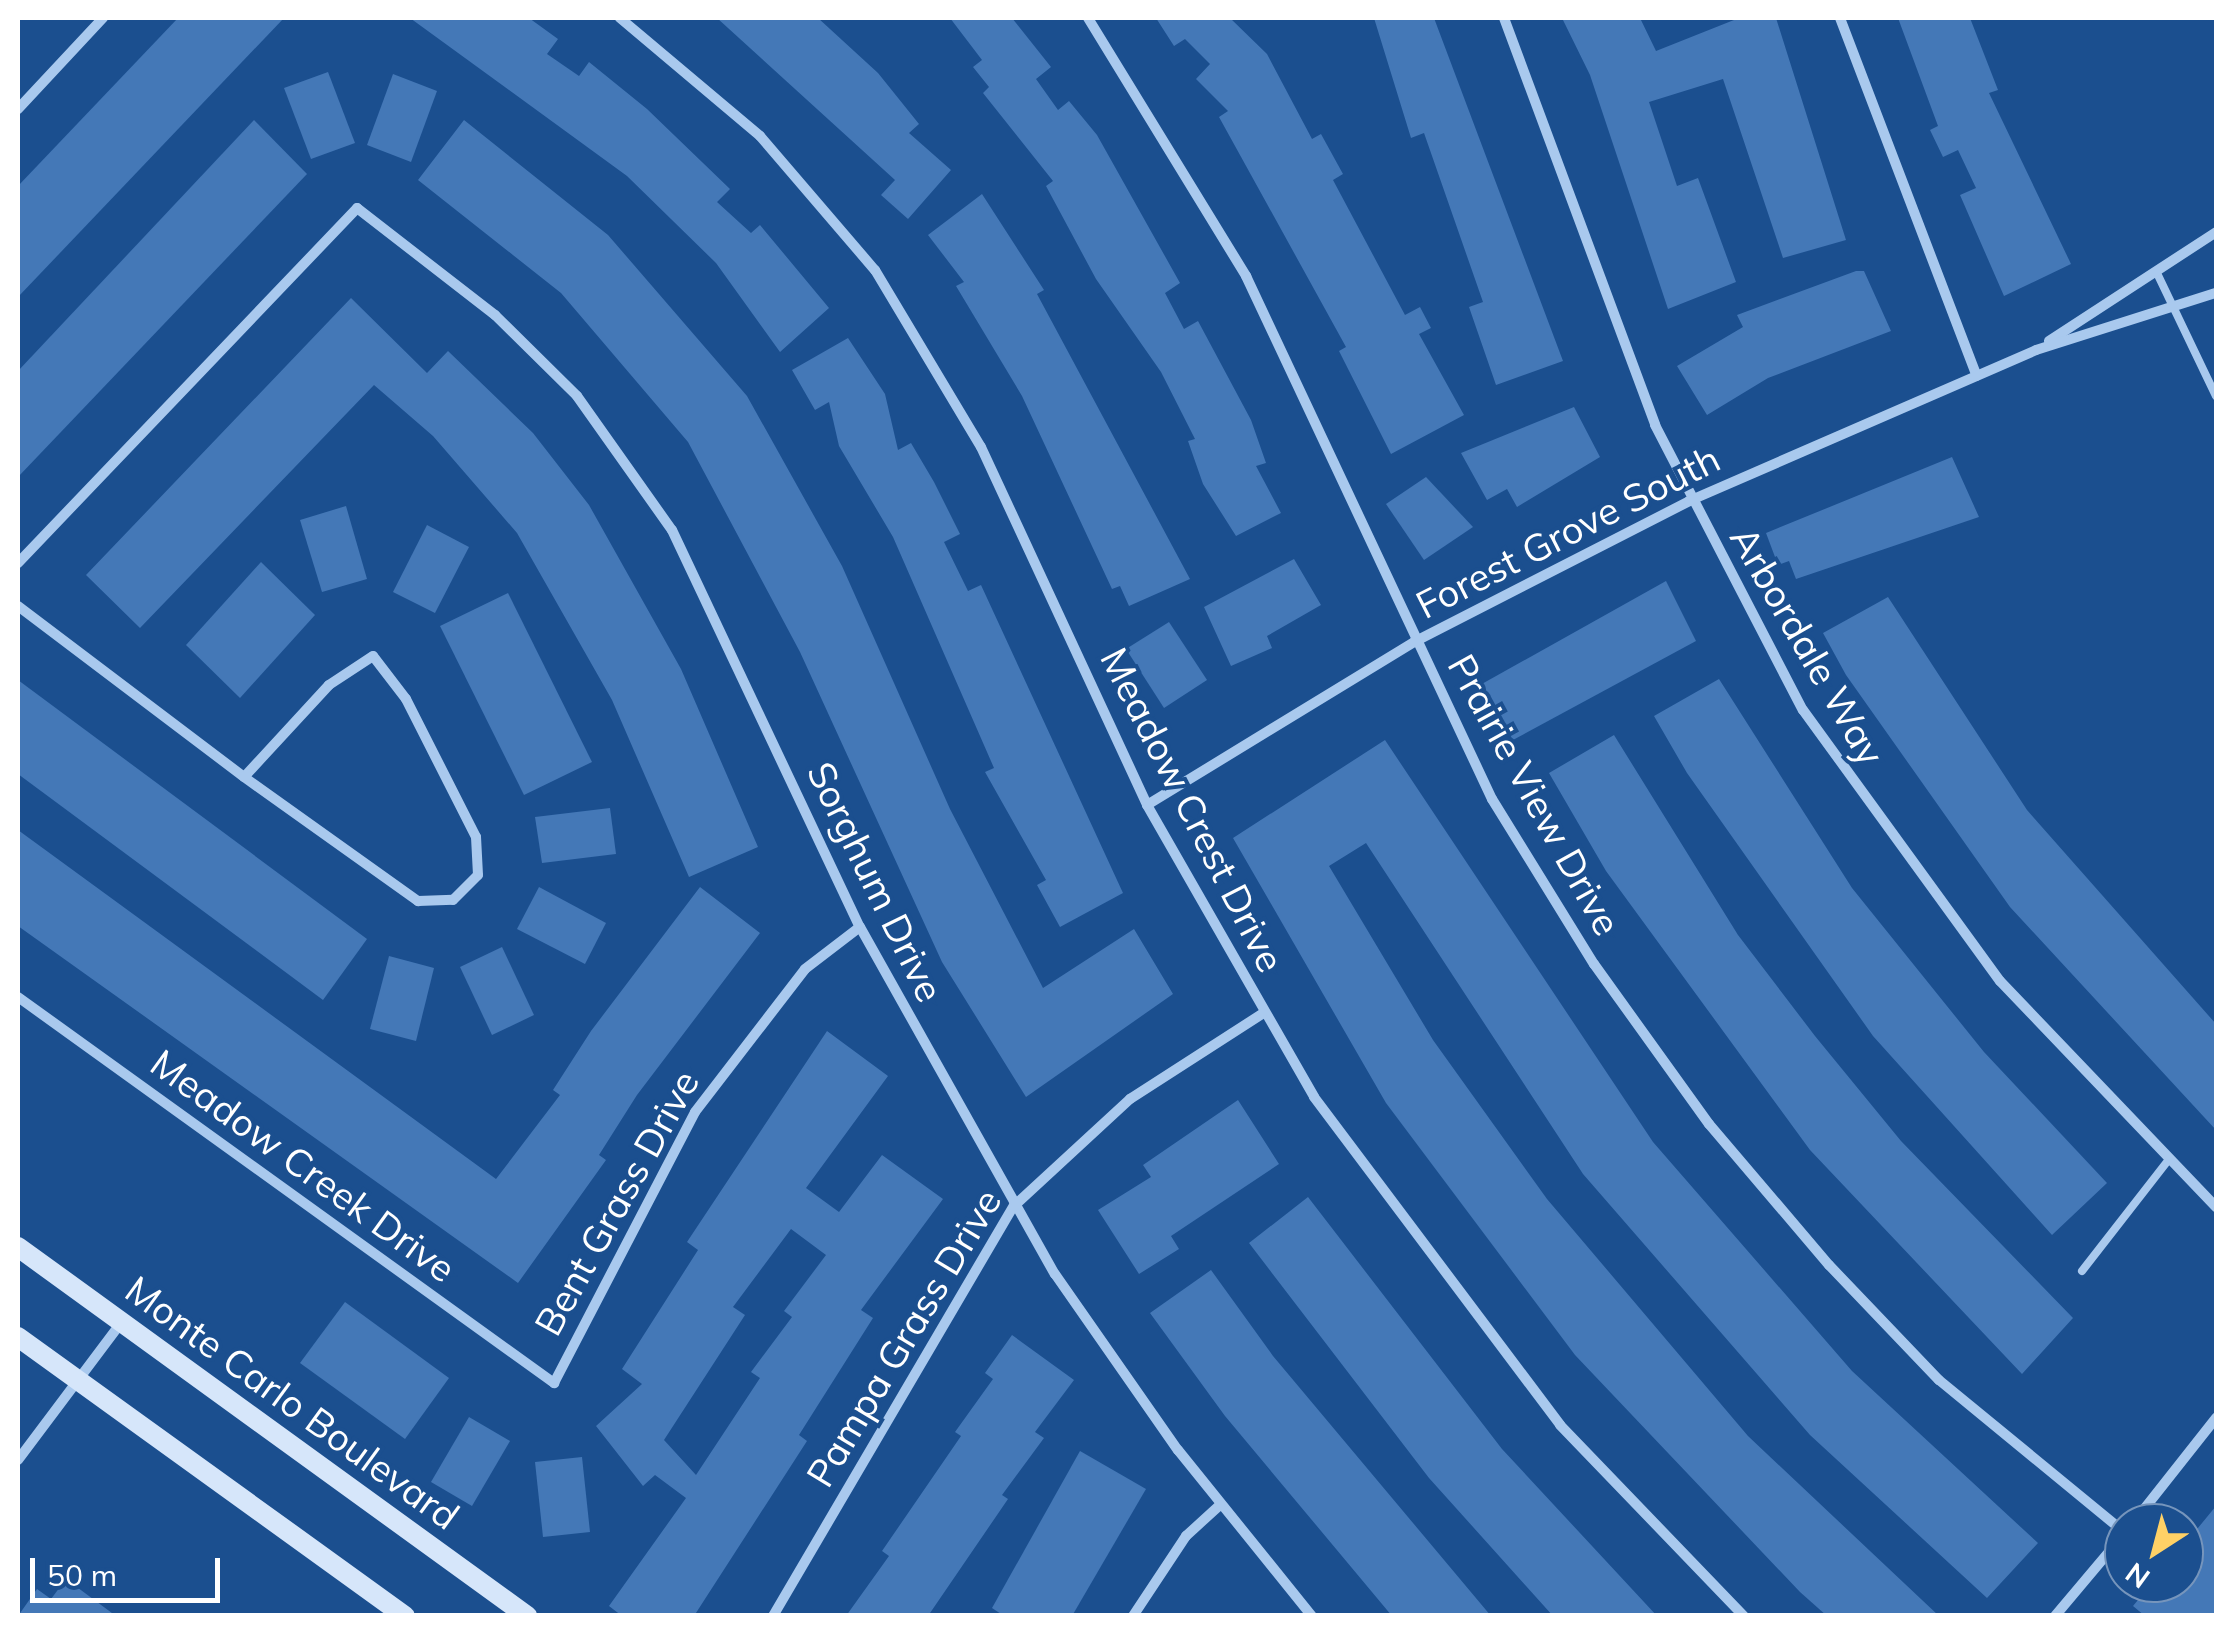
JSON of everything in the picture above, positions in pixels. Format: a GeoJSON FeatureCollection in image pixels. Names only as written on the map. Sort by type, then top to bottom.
{"type":"FeatureCollection","features":[{"type":"Feature","properties":{"kind":"main road","name":"Monte Carlo Boulevard"},"geometry":{"type":"LineString","coordinates":[[18,1247],[527,1616]]}},
{"type":"Feature","properties":{"kind":"main road"},"geometry":{"type":"LineString","coordinates":[[18,1337],[404,1616]]}},
{"type":"Feature","properties":{"kind":"street"},"geometry":{"type":"LineString","coordinates":[[18,108],[104,18]]}},
{"type":"Feature","properties":{"kind":"street","name":"Meadow Crest Drive"},"geometry":{"type":"LineString","coordinates":[[620,18],[782,159],[896,300],[981,447],[1148,805],[1262,1014],[1467,1312],[1598,1468],[1744,1616]]}},
{"type":"Feature","properties":{"kind":"street","name":"Prairie View Drive"},"geometry":{"type":"LineString","coordinates":[[1088,18],[1246,276],[1414,642],[1492,800],[1709,1124],[1940,1380],[2104,1516]]}},
{"type":"Feature","properties":{"kind":"street","name":"Arbordale Way"},"geometry":{"type":"LineString","coordinates":[[1504,18],[1689,500],[1803,710],[1899,852],[2025,1010],[2167,1162],[2216,1208]]}},
{"type":"Feature","properties":{"kind":"street"},"geometry":{"type":"LineString","coordinates":[[1840,18],[1978,376]]}},
{"type":"Feature","properties":{"kind":"street","name":"Sorghum Drive"},"geometry":{"type":"LineString","coordinates":[[18,563],[357,208],[495,315],[611,438],[716,613],[860,927],[1014,1206],[1220,1505],[1312,1616]]}},
{"type":"Feature","properties":{"kind":"street","name":"Forest Grove South"},"geometry":{"type":"LineString","coordinates":[[2036,350],[2216,232]]}},
{"type":"Feature","properties":{"kind":"street","name":"Forest Grove South"},"geometry":{"type":"LineString","coordinates":[[1148,805],[1414,642],[1689,500],[2036,350],[2216,293]]}},
{"type":"Feature","properties":{"kind":"street"},"geometry":{"type":"LineString","coordinates":[[18,606],[244,777],[418,901],[453,900],[478,875],[476,837],[406,699],[373,656],[329,685],[244,777]]}},
{"type":"Feature","properties":{"kind":"street","name":"Bent Grass Drive"},"geometry":{"type":"LineString","coordinates":[[554,1383],[695,1112],[804,969],[860,927]]}},
{"type":"Feature","properties":{"kind":"street","name":"Meadow Creek Drive"},"geometry":{"type":"LineString","coordinates":[[18,997],[554,1383]]}},
{"type":"Feature","properties":{"kind":"street","name":"Pampa Grass Drive"},"geometry":{"type":"LineString","coordinates":[[773,1616],[1014,1206],[1130,1099],[1262,1014]]}},
{"type":"Feature","properties":{"kind":"street"},"geometry":{"type":"LineString","coordinates":[[18,1460],[121,1324]]}},
{"type":"Feature","properties":{"kind":"street"},"geometry":{"type":"LineString","coordinates":[[2148,1503],[2216,1418]]}},
{"type":"Feature","properties":{"kind":"street"},"geometry":{"type":"LineString","coordinates":[[1133,1616],[1186,1536],[1220,1505]]}},
{"type":"Feature","properties":{"kind":"street"},"geometry":{"type":"LineString","coordinates":[[2055,1616],[2104,1557]]}},
{"type":"Feature","properties":{"kind":"lane"},"geometry":{"type":"LineString","coordinates":[[2156,271],[2216,396]]}},
{"type":"Feature","properties":{"kind":"lane"},"geometry":{"type":"LineString","coordinates":[[2082,1271],[2167,1162]]}},
{"type":"Feature","properties":{"kind":"building"},"geometry":{"type":"Polygon","coordinates":[[[178,18],[284,18],[18,297],[18,186],[178,18]]]}},
{"type":"Feature","properties":{"kind":"building"},"geometry":{"type":"Polygon","coordinates":[[[410,18],[529,18],[558,39],[547,54],[579,76],[589,62],[647,109],[730,189],[717,202],[751,233],[760,225],[829,308],[780,352],[716,263],[627,176],[410,18]]]}},
{"type":"Feature","properties":{"kind":"building"},"geometry":{"type":"Polygon","coordinates":[[[717,18],[818,18],[878,73],[919,124],[909,133],[951,170],[908,219],[881,195],[895,180],[717,18]]]}},
{"type":"Feature","properties":{"kind":"building"},"geometry":{"type":"Polygon","coordinates":[[[950,18],[1012,18],[1051,67],[1036,79],[1058,110],[1069,101],[1097,135],[1180,283],[1165,293],[1184,329],[1198,321],[1251,420],[1266,463],[1256,466],[1281,513],[1236,536],[1203,484],[1188,441],[1195,439],[1161,372],[1096,279],[1046,186],[1053,181],[983,93],[989,87],[973,67],[982,60],[950,18]]]}},
{"type":"Feature","properties":{"kind":"building"},"geometry":{"type":"Polygon","coordinates":[[[1156,18],[1230,18],[1267,54],[1312,139],[1321,134],[1343,174],[1333,180],[1405,315],[1420,307],[1431,328],[1419,334],[1464,415],[1391,454],[1339,351],[1346,347],[1219,117],[1228,111],[1196,79],[1210,64],[1185,39],[1174,46],[1156,18]]]}},
{"type":"Feature","properties":{"kind":"building"},"geometry":{"type":"Polygon","coordinates":[[[1374,18],[1434,18],[1563,361],[1496,385],[1469,307],[1483,302],[1424,133],[1411,138],[1374,18]]]}},
{"type":"Feature","properties":{"kind":"building"},"geometry":{"type":"Polygon","coordinates":[[[1562,18],[1640,18],[1656,51],[1739,18],[1776,18],[1846,240],[1783,258],[1723,79],[1649,102],[1677,186],[1698,178],[1736,282],[1668,309],[1590,75],[1562,18]]]}},
{"type":"Feature","properties":{"kind":"building"},"geometry":{"type":"Polygon","coordinates":[[[1898,18],[1970,18],[1998,90],[1989,93],[2071,264],[2004,296],[1960,195],[1976,188],[1958,150],[1943,157],[1930,130],[1938,126],[1898,18]]]}},
{"type":"Feature","properties":{"kind":"building"},"geometry":{"type":"Polygon","coordinates":[[[328,72],[355,143],[311,159],[284,88],[328,72]]]}},
{"type":"Feature","properties":{"kind":"building"},"geometry":{"type":"Polygon","coordinates":[[[393,74],[437,91],[411,162],[367,145],[393,74]]]}},
{"type":"Feature","properties":{"kind":"building"},"geometry":{"type":"Polygon","coordinates":[[[254,120],[307,174],[18,477],[18,371],[254,120]]]}},
{"type":"Feature","properties":{"kind":"building"},"geometry":{"type":"Polygon","coordinates":[[[464,120],[608,235],[747,396],[842,566],[950,809],[1043,988],[1134,929],[1173,994],[1026,1097],[942,962],[800,652],[688,442],[561,293],[418,180],[464,120]]]}},
{"type":"Feature","properties":{"kind":"building"},"geometry":{"type":"Polygon","coordinates":[[[982,194],[1044,290],[1037,294],[1190,579],[1129,606],[1120,586],[1112,589],[1022,396],[956,286],[964,282],[928,235],[982,194]]]}},
{"type":"Feature","properties":{"kind":"building"},"geometry":{"type":"Polygon","coordinates":[[[1864,271],[1891,331],[1768,378],[1707,415],[1677,366],[1743,327],[1737,315],[1864,271]]]}},
{"type":"Feature","properties":{"kind":"building"},"geometry":{"type":"Polygon","coordinates":[[[351,298],[427,373],[448,351],[533,433],[589,505],[681,669],[758,847],[689,877],[612,700],[517,533],[433,436],[374,385],[140,628],[86,575],[351,298]]]}},
{"type":"Feature","properties":{"kind":"building"},"geometry":{"type":"Polygon","coordinates":[[[848,338],[885,394],[898,450],[911,443],[960,534],[944,542],[968,591],[981,585],[1123,893],[1060,927],[1037,885],[1046,880],[985,772],[994,768],[893,537],[839,446],[829,402],[815,410],[792,370],[848,338]]]}},
{"type":"Feature","properties":{"kind":"building"},"geometry":{"type":"Polygon","coordinates":[[[1574,407],[1600,457],[1517,507],[1507,489],[1487,500],[1461,453],[1574,407]]]}},
{"type":"Feature","properties":{"kind":"building"},"geometry":{"type":"Polygon","coordinates":[[[1952,457],[1979,517],[1796,579],[1789,561],[1778,565],[1766,533],[1952,457]]]}},
{"type":"Feature","properties":{"kind":"building"},"geometry":{"type":"Polygon","coordinates":[[[1426,477],[1473,527],[1424,560],[1386,504],[1426,477]]]}},
{"type":"Feature","properties":{"kind":"building"},"geometry":{"type":"Polygon","coordinates":[[[346,506],[367,579],[322,592],[300,520],[346,506]]]}},
{"type":"Feature","properties":{"kind":"building"},"geometry":{"type":"Polygon","coordinates":[[[427,525],[469,547],[435,613],[393,592],[427,525]]]}},
{"type":"Feature","properties":{"kind":"building"},"geometry":{"type":"Polygon","coordinates":[[[1294,559],[1321,605],[1267,636],[1272,648],[1231,666],[1204,607],[1294,559]]]}},
{"type":"Feature","properties":{"kind":"building"},"geometry":{"type":"Polygon","coordinates":[[[261,562],[315,615],[240,698],[186,645],[261,562]]]}},
{"type":"Feature","properties":{"kind":"building"},"geometry":{"type":"Polygon","coordinates":[[[1666,581],[1696,641],[1513,740],[1480,685],[1666,581]]]}},
{"type":"Feature","properties":{"kind":"building"},"geometry":{"type":"Polygon","coordinates":[[[508,593],[592,762],[524,795],[440,626],[508,593]]]}},
{"type":"Feature","properties":{"kind":"building"},"geometry":{"type":"Polygon","coordinates":[[[1888,597],[2027,810],[2216,1024],[2216,1130],[2010,907],[1846,675],[1823,633],[1888,597]]]}},
{"type":"Feature","properties":{"kind":"building"},"geometry":{"type":"Polygon","coordinates":[[[1169,622],[1207,680],[1164,708],[1126,649],[1169,622]]]}},
{"type":"Feature","properties":{"kind":"building"},"geometry":{"type":"Polygon","coordinates":[[[1719,679],[1852,888],[1984,1052],[2107,1183],[2052,1235],[1873,1036],[1687,773],[1654,716],[1719,679]]]}},
{"type":"Feature","properties":{"kind":"building"},"geometry":{"type":"Polygon","coordinates":[[[18,680],[367,939],[323,1000],[18,774],[18,680]]]}},
{"type":"Feature","properties":{"kind":"building"},"geometry":{"type":"Polygon","coordinates":[[[1614,735],[1738,935],[1815,1036],[1901,1141],[2073,1318],[2022,1374],[1810,1150],[1606,871],[1549,773],[1614,735]]]}},
{"type":"Feature","properties":{"kind":"building"},"geometry":{"type":"Polygon","coordinates":[[[1385,740],[1653,1142],[1852,1371],[2038,1543],[1987,1598],[1810,1435],[1583,1174],[1366,843],[1329,866],[1433,1040],[1547,1199],[1748,1436],[1939,1616],[1827,1616],[1800,1592],[1575,1355],[1386,1103],[1233,838],[1385,740]]]}},
{"type":"Feature","properties":{"kind":"building"},"geometry":{"type":"Polygon","coordinates":[[[610,808],[616,854],[542,863],[535,817],[610,808]]]}},
{"type":"Feature","properties":{"kind":"building"},"geometry":{"type":"Polygon","coordinates":[[[18,830],[496,1179],[560,1095],[553,1090],[591,1031],[700,887],[760,933],[637,1095],[599,1155],[606,1160],[518,1283],[18,926],[18,830]]]}},
{"type":"Feature","properties":{"kind":"building"},"geometry":{"type":"Polygon","coordinates":[[[539,887],[606,923],[585,964],[517,929],[539,887]]]}},
{"type":"Feature","properties":{"kind":"building"},"geometry":{"type":"Polygon","coordinates":[[[502,947],[534,1015],[492,1035],[460,967],[502,947]]]}},
{"type":"Feature","properties":{"kind":"building"},"geometry":{"type":"Polygon","coordinates":[[[389,956],[434,968],[416,1041],[370,1029],[389,956]]]}},
{"type":"Feature","properties":{"kind":"building"},"geometry":{"type":"Polygon","coordinates":[[[827,1031],[888,1076],[806,1188],[839,1212],[882,1155],[943,1199],[861,1310],[873,1318],[799,1435],[807,1441],[694,1616],[622,1616],[609,1606],[686,1498],[655,1475],[643,1486],[596,1426],[642,1384],[622,1369],[698,1250],[687,1242],[827,1031]],[[791,1229],[733,1307],[745,1315],[664,1440],[696,1475],[760,1378],[751,1372],[792,1317],[784,1311],[826,1255],[791,1229]]]}},
{"type":"Feature","properties":{"kind":"building"},"geometry":{"type":"Polygon","coordinates":[[[1238,1100],[1279,1164],[1171,1236],[1179,1249],[1139,1274],[1098,1210],[1151,1177],[1143,1165],[1238,1100]]]}},
{"type":"Feature","properties":{"kind":"building"},"geometry":{"type":"Polygon","coordinates":[[[1308,1197],[1502,1449],[1657,1616],[1553,1616],[1429,1478],[1249,1243],[1308,1197]]]}},
{"type":"Feature","properties":{"kind":"building"},"geometry":{"type":"Polygon","coordinates":[[[1211,1270],[1273,1356],[1491,1616],[1392,1616],[1225,1416],[1150,1313],[1211,1270]]]}},
{"type":"Feature","properties":{"kind":"building"},"geometry":{"type":"Polygon","coordinates":[[[345,1302],[449,1378],[405,1439],[300,1363],[345,1302]]]}},
{"type":"Feature","properties":{"kind":"building"},"geometry":{"type":"Polygon","coordinates":[[[1012,1335],[1074,1380],[1035,1432],[1044,1438],[1002,1495],[1008,1499],[928,1616],[846,1616],[889,1556],[882,1551],[961,1436],[955,1432],[993,1379],[985,1373],[1012,1335]]]}},
{"type":"Feature","properties":{"kind":"building"},"geometry":{"type":"Polygon","coordinates":[[[469,1417],[510,1441],[472,1506],[431,1482],[469,1417]]]}},
{"type":"Feature","properties":{"kind":"building"},"geometry":{"type":"Polygon","coordinates":[[[1080,1451],[1146,1489],[1072,1616],[1004,1616],[992,1608],[1080,1451]]]}},
{"type":"Feature","properties":{"kind":"building"},"geometry":{"type":"Polygon","coordinates":[[[582,1457],[590,1532],[543,1537],[535,1462],[582,1457]]]}},
{"type":"Feature","properties":{"kind":"building"},"geometry":{"type":"Polygon","coordinates":[[[2216,1506],[2216,1616],[2145,1616],[2133,1606],[2135,1603],[2204,1603],[2204,1521],[2216,1506]]]}},
{"type":"Feature","properties":{"kind":"building"},"geometry":{"type":"Polygon","coordinates":[[[66,1579],[116,1616],[18,1616],[37,1589],[51,1599],[66,1579]]]}}]}
